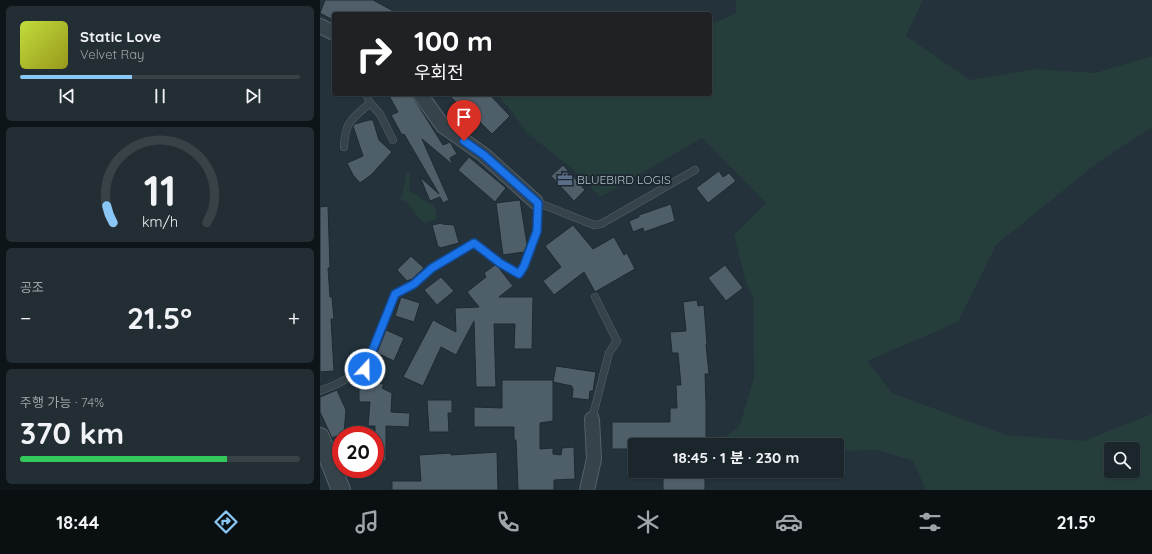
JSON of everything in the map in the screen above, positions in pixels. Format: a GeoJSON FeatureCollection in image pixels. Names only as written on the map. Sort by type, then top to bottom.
{"type":"FeatureCollection","features":[{"type":"Feature","properties":{"kind":"street"},"geometry":{"type":"LineString","coordinates":[[320,26],[332,33]]}},
{"type":"Feature","properties":{"kind":"street"},"geometry":{"type":"LineString","coordinates":[[421,96],[443,126],[484,155],[537,202]]}},
{"type":"Feature","properties":{"kind":"street"},"geometry":{"type":"LineString","coordinates":[[587,490],[594,459],[592,419]]}},
{"type":"Feature","properties":{"kind":"street"},"geometry":{"type":"LineString","coordinates":[[320,437],[341,490]]}},
{"type":"Feature","properties":{"kind":"lane"},"geometry":{"type":"LineString","coordinates":[[367,96],[370,103],[380,114],[393,140]]}},
{"type":"Feature","properties":{"kind":"lane"},"geometry":{"type":"LineString","coordinates":[[344,147],[345,132],[351,120],[370,103]]}},
{"type":"Feature","properties":{"kind":"lane"},"geometry":{"type":"LineString","coordinates":[[320,391],[365,369],[395,294],[414,284],[432,268],[474,243],[500,263],[519,274],[524,266],[537,231],[537,202],[594,225],[601,224],[695,170]]}},
{"type":"Feature","properties":{"kind":"lane"},"geometry":{"type":"LineString","coordinates":[[592,419],[609,352],[617,341],[595,297]]}},
{"type":"Feature","properties":{"kind":"green space"},"geometry":{"type":"Polygon","coordinates":[[[736,0],[923,0],[906,36],[970,80],[1036,69],[1095,73],[1152,56],[1152,127],[1096,164],[996,245],[958,322],[867,361],[892,393],[1006,435],[1084,441],[1152,414],[1152,490],[926,490],[913,461],[878,450],[844,451],[844,438],[724,438],[740,425],[754,377],[753,297],[746,282],[734,235],[766,203],[702,138],[600,197],[574,170],[527,133],[499,96],[712,96],[712,24],[736,13],[736,0]]]}},
{"type":"Feature","properties":{"kind":"green space"},"geometry":{"type":"Polygon","coordinates":[[[407,171],[410,172],[409,191],[435,206],[437,219],[424,223],[410,206],[399,198],[402,195],[407,171]]]}},
{"type":"Feature","properties":{"kind":"building"},"geometry":{"type":"Polygon","coordinates":[[[325,0],[373,0],[395,12],[332,12],[332,19],[320,13],[325,0]]]}},
{"type":"Feature","properties":{"kind":"building"},"geometry":{"type":"Polygon","coordinates":[[[389,96],[412,96],[443,145],[450,142],[457,154],[450,158],[453,165],[422,139],[449,200],[443,203],[440,197],[430,201],[420,177],[439,194],[404,134],[402,135],[391,115],[398,112],[389,96]]]}},
{"type":"Feature","properties":{"kind":"building"},"geometry":{"type":"Polygon","coordinates":[[[450,96],[491,96],[510,116],[492,134],[473,115],[471,117],[450,96]]]}},
{"type":"Feature","properties":{"kind":"building"},"geometry":{"type":"Polygon","coordinates":[[[373,120],[379,140],[392,152],[371,175],[360,183],[353,175],[347,163],[363,156],[353,126],[373,120]]]}},
{"type":"Feature","properties":{"kind":"building"},"geometry":{"type":"Polygon","coordinates":[[[469,157],[506,188],[495,202],[458,170],[469,157]]]}},
{"type":"Feature","properties":{"kind":"building"},"geometry":{"type":"Polygon","coordinates":[[[563,165],[585,190],[574,201],[551,176],[563,165]]]}},
{"type":"Feature","properties":{"kind":"building"},"geometry":{"type":"Polygon","coordinates":[[[719,171],[723,177],[729,173],[736,181],[708,203],[696,188],[719,171]]]}},
{"type":"Feature","properties":{"kind":"building"},"geometry":{"type":"Polygon","coordinates":[[[520,200],[527,244],[524,252],[503,255],[496,203],[520,200]]]}},
{"type":"Feature","properties":{"kind":"building"},"geometry":{"type":"Polygon","coordinates":[[[671,204],[675,221],[644,232],[643,228],[633,232],[629,221],[639,217],[639,215],[671,204]]]}},
{"type":"Feature","properties":{"kind":"building"},"geometry":{"type":"Polygon","coordinates":[[[328,206],[330,268],[328,268],[330,297],[332,297],[334,319],[331,319],[334,371],[320,372],[320,207],[328,206]]]}},
{"type":"Feature","properties":{"kind":"building"},"geometry":{"type":"Polygon","coordinates":[[[442,223],[454,225],[459,243],[440,248],[438,247],[432,225],[442,223]]]}},
{"type":"Feature","properties":{"kind":"building"},"geometry":{"type":"Polygon","coordinates":[[[573,225],[593,249],[614,237],[624,255],[627,253],[635,269],[595,292],[584,272],[554,295],[543,281],[561,267],[545,246],[573,225]]]}},
{"type":"Feature","properties":{"kind":"building"},"geometry":{"type":"Polygon","coordinates":[[[411,256],[424,268],[412,279],[407,281],[397,270],[411,256]]]}},
{"type":"Feature","properties":{"kind":"building"},"geometry":{"type":"Polygon","coordinates":[[[495,265],[513,286],[499,297],[533,297],[532,349],[514,349],[515,324],[494,324],[496,387],[476,387],[474,321],[456,355],[441,347],[423,386],[403,377],[433,320],[456,332],[455,308],[479,307],[467,292],[486,277],[484,273],[495,265]]]}},
{"type":"Feature","properties":{"kind":"building"},"geometry":{"type":"Polygon","coordinates":[[[725,265],[743,288],[726,301],[708,278],[725,265]]]}},
{"type":"Feature","properties":{"kind":"building"},"geometry":{"type":"Polygon","coordinates":[[[441,277],[454,291],[437,305],[424,290],[441,277]]]}},
{"type":"Feature","properties":{"kind":"building"},"geometry":{"type":"Polygon","coordinates":[[[401,297],[420,303],[414,322],[395,316],[401,297]]]}},
{"type":"Feature","properties":{"kind":"building"},"geometry":{"type":"Polygon","coordinates":[[[697,300],[698,306],[704,305],[709,374],[705,374],[706,438],[628,438],[628,449],[612,449],[612,422],[670,422],[670,408],[677,408],[676,385],[681,385],[678,353],[672,353],[670,332],[686,331],[683,302],[697,300]]]}},
{"type":"Feature","properties":{"kind":"building"},"geometry":{"type":"Polygon","coordinates":[[[386,330],[404,338],[394,361],[377,353],[386,330]]]}},
{"type":"Feature","properties":{"kind":"building"},"geometry":{"type":"Polygon","coordinates":[[[556,366],[596,372],[593,391],[590,391],[589,400],[572,398],[572,386],[553,382],[556,366]]]}},
{"type":"Feature","properties":{"kind":"building"},"geometry":{"type":"Polygon","coordinates":[[[502,380],[553,380],[553,421],[540,423],[540,449],[553,448],[553,454],[561,455],[562,448],[574,447],[575,479],[554,480],[554,490],[518,490],[514,427],[474,427],[474,407],[502,408],[502,380]]]}},
{"type":"Feature","properties":{"kind":"building"},"geometry":{"type":"Polygon","coordinates":[[[359,382],[384,384],[382,388],[392,393],[391,412],[410,413],[409,427],[386,426],[386,461],[384,461],[384,426],[368,426],[370,402],[359,402],[359,382]]]}},
{"type":"Feature","properties":{"kind":"building"},"geometry":{"type":"Polygon","coordinates":[[[337,390],[346,410],[345,426],[332,426],[332,438],[320,412],[320,397],[337,390]]]}},
{"type":"Feature","properties":{"kind":"building"},"geometry":{"type":"Polygon","coordinates":[[[427,400],[452,400],[452,413],[448,413],[449,432],[429,432],[427,400]]]}},
{"type":"Feature","properties":{"kind":"building"},"geometry":{"type":"Polygon","coordinates":[[[497,452],[498,490],[392,490],[392,481],[421,481],[419,455],[451,453],[451,455],[497,452]]]}},
{"type":"Feature","properties":{"kind":"building"},"geometry":{"type":"Polygon","coordinates":[[[663,478],[705,478],[705,490],[663,490],[663,478]]]}},
{"type":"Feature","properties":{"kind":"place","name":"BLUEBIRD LOGIS"},"geometry":{"type":"Point","coordinates":[565,179]}},
{"type":"Feature","properties":{"kind":"route"},"geometry":{"type":"LineString","coordinates":[[365,369],[395,294],[414,284],[432,268],[474,243],[478,244],[500,263],[519,274],[524,266],[537,231],[538,203],[484,155],[464,141]]}}]}
